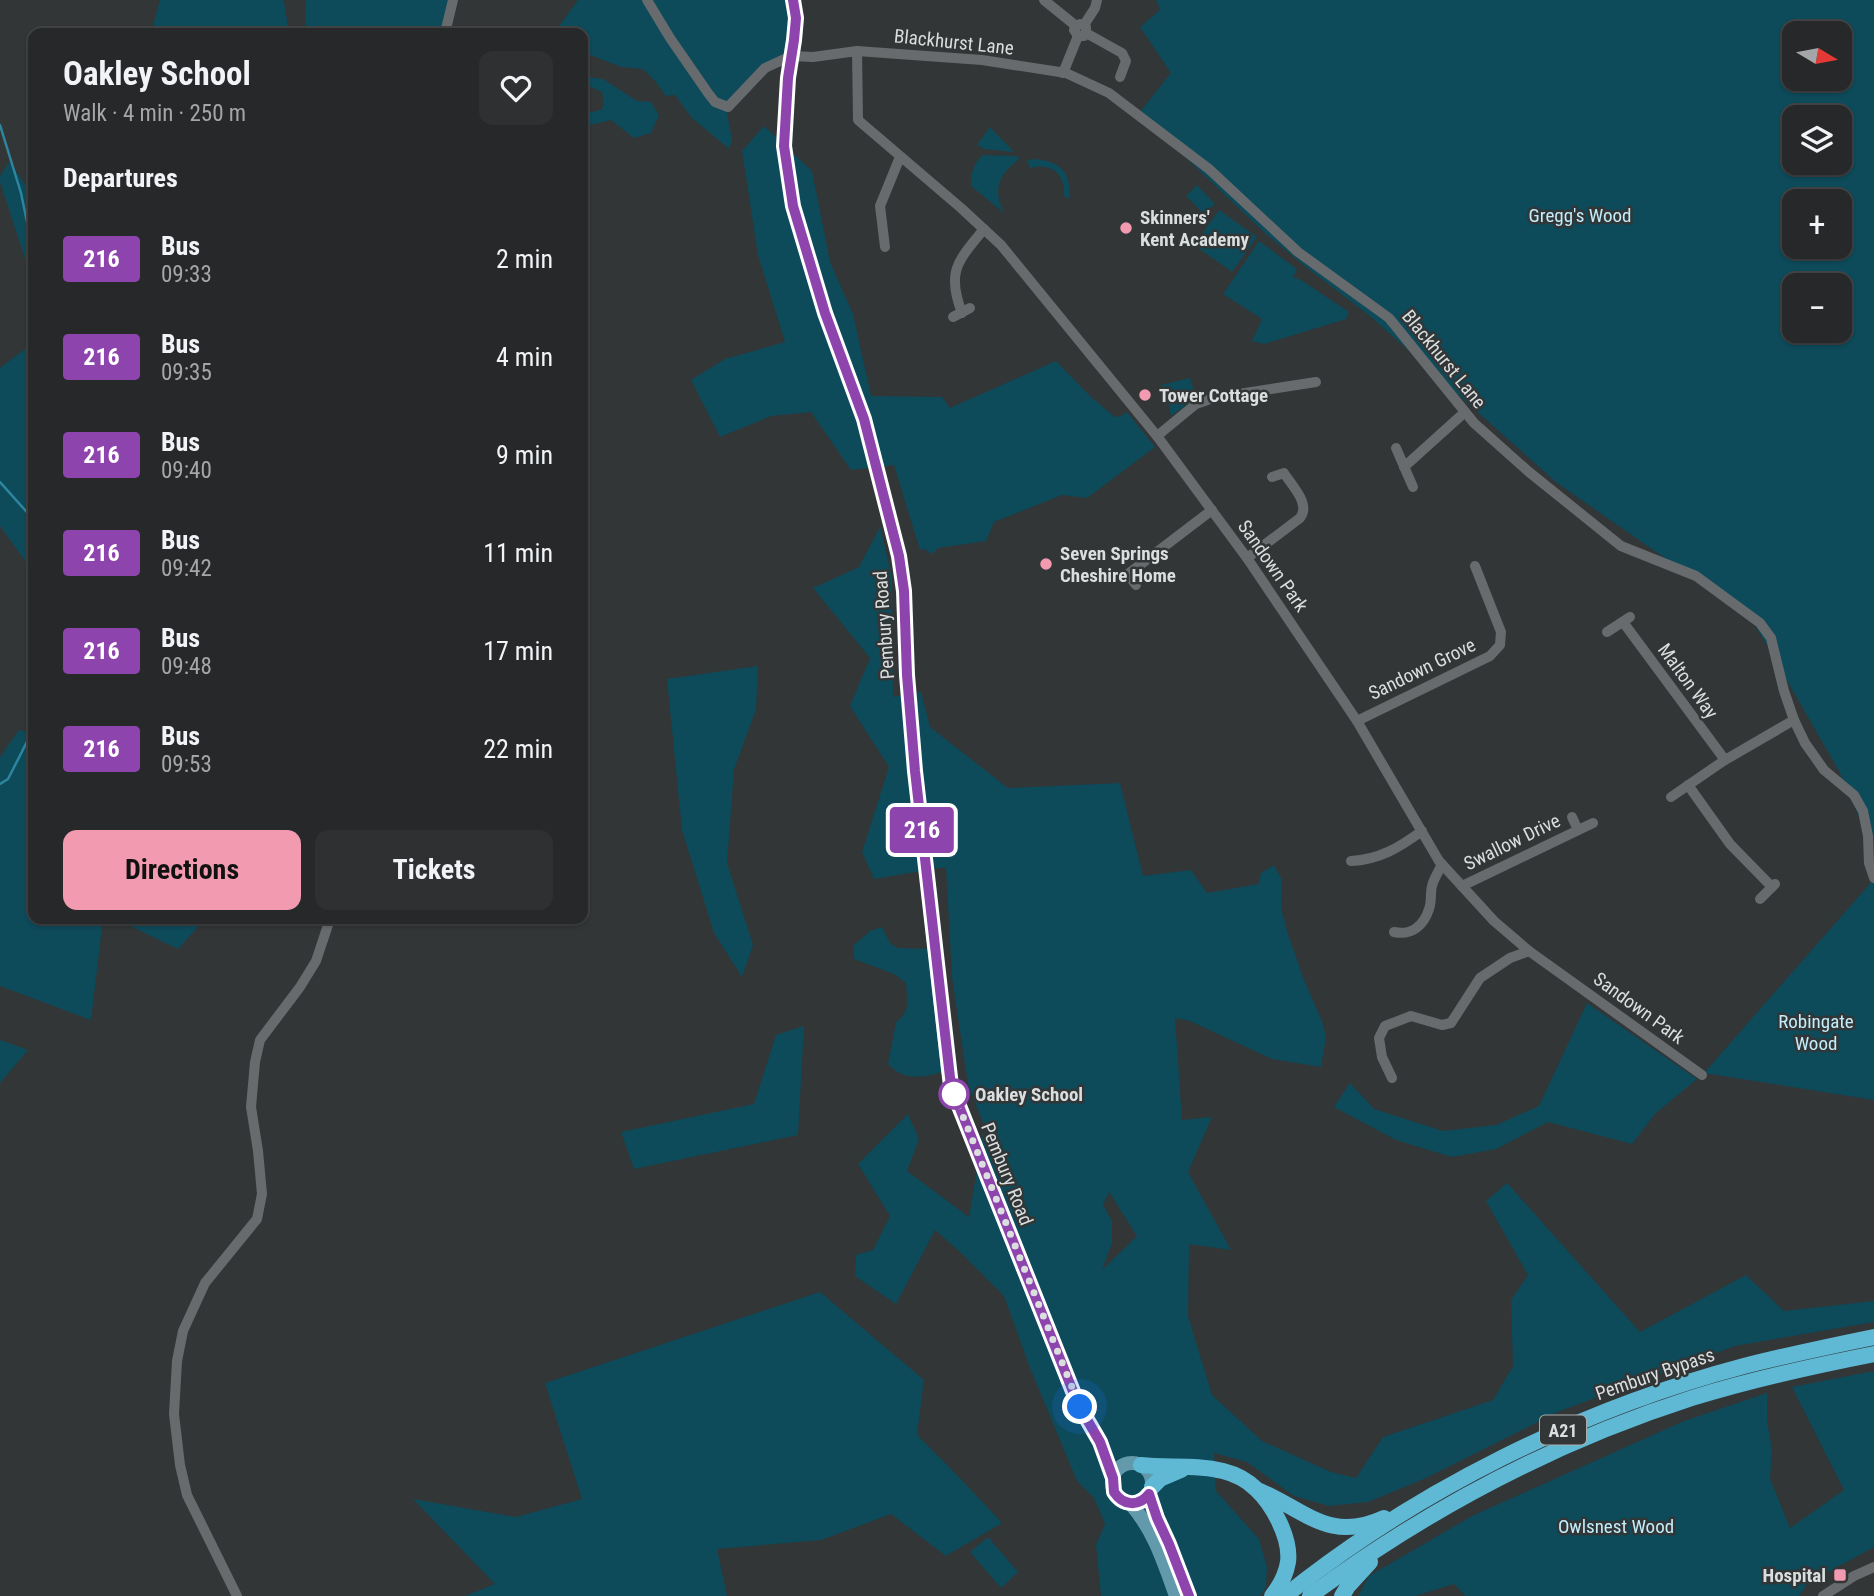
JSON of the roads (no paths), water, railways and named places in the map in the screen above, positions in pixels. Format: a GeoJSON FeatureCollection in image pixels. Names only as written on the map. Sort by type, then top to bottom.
{"type":"FeatureCollection","features":[{"type":"Feature","properties":{"kind":"highway","name":"Pembury Bypass"},"geometry":{"type":"LineString","coordinates":[[1285,1596],[1409,1510],[1472,1474],[1573,1426],[1628,1403],[1743,1366],[1874,1337]]}},
{"type":"Feature","properties":{"kind":"highway","name":"Pembury Bypass"},"geometry":{"type":"LineString","coordinates":[[1310,1596],[1391,1540],[1480,1488],[1576,1441],[1631,1419],[1746,1382],[1874,1354]]}},
{"type":"Feature","properties":{"kind":"highway","name":"A21"},"geometry":{"type":"LineString","coordinates":[[1135,1464],[1203,1467],[1227,1472],[1248,1482],[1257,1490],[1279,1523],[1288,1551],[1284,1575],[1272,1596]]}},
{"type":"Feature","properties":{"kind":"highway"},"geometry":{"type":"LineString","coordinates":[[1151,1490],[1160,1479],[1190,1467]]}},
{"type":"Feature","properties":{"kind":"highway","name":"A21"},"geometry":{"type":"LineString","coordinates":[[1257,1490],[1316,1520],[1336,1527],[1359,1527],[1409,1510]]}},
{"type":"Feature","properties":{"kind":"highway","name":"A21"},"geometry":{"type":"LineString","coordinates":[[1342,1596],[1358,1574],[1391,1540]]}},
{"type":"Feature","properties":{"kind":"main road","name":"Pembury Road"},"geometry":{"type":"LineString","coordinates":[[793,0],[796,18],[784,146],[793,206],[825,313],[864,419],[899,556],[904,591],[907,675],[915,771],[951,1086],[1078,1404],[1100,1442],[1113,1478]]}},
{"type":"Feature","properties":{"kind":"main road","name":"Pembury Road"},"geometry":{"type":"LineString","coordinates":[[1100,1442],[1135,1464]]}},
{"type":"Feature","properties":{"kind":"main road"},"geometry":{"type":"LineString","coordinates":[[1151,1490],[1141,1501],[1123,1502],[1114,1492],[1113,1478],[1119,1469],[1135,1464],[1150,1475],[1157,1518],[1189,1596]]}},
{"type":"Feature","properties":{"kind":"main road"},"geometry":{"type":"LineString","coordinates":[[1130,1503],[1149,1528],[1177,1596]]}},
{"type":"Feature","properties":{"kind":"street"},"geometry":{"type":"LineString","coordinates":[[446,28],[453,0]]}},
{"type":"Feature","properties":{"kind":"street"},"geometry":{"type":"LineString","coordinates":[[647,0],[708,93],[715,102],[724,107],[728,107],[765,68],[791,56]]}},
{"type":"Feature","properties":{"kind":"street"},"geometry":{"type":"LineString","coordinates":[[1044,0],[1081,30],[1122,53],[1126,61],[1120,77]]}},
{"type":"Feature","properties":{"kind":"street"},"geometry":{"type":"LineString","coordinates":[[1063,73],[1097,0]]}},
{"type":"Feature","properties":{"kind":"street","name":"Blackhurst Lane"},"geometry":{"type":"LineString","coordinates":[[791,56],[813,57],[857,51],[982,61],[1063,73],[1109,93],[1209,169],[1298,251],[1389,318],[1474,423],[1528,472],[1621,546],[1696,576],[1760,623],[1771,638],[1784,691],[1805,744],[1824,769],[1854,795],[1863,811],[1868,836],[1869,863],[1874,878]]}},
{"type":"Feature","properties":{"kind":"street","name":"Sandown Park"},"geometry":{"type":"LineString","coordinates":[[857,51],[858,120],[1001,245],[1157,436],[1248,558],[1357,721],[1442,864],[1494,921],[1529,951],[1702,1075]]}},
{"type":"Feature","properties":{"kind":"street"},"geometry":{"type":"LineString","coordinates":[[885,247],[880,206],[900,157]]}},
{"type":"Feature","properties":{"kind":"street"},"geometry":{"type":"LineString","coordinates":[[962,312],[956,296],[956,270],[961,258],[984,229]]}},
{"type":"Feature","properties":{"kind":"street"},"geometry":{"type":"LineString","coordinates":[[1157,436],[1196,404],[1213,398],[1316,382]]}},
{"type":"Feature","properties":{"kind":"street"},"geometry":{"type":"LineString","coordinates":[[1404,467],[1465,412]]}},
{"type":"Feature","properties":{"kind":"street"},"geometry":{"type":"LineString","coordinates":[[1396,447],[1413,487]]}},
{"type":"Feature","properties":{"kind":"street"},"geometry":{"type":"LineString","coordinates":[[1248,558],[1304,513],[1304,505],[1288,468],[1272,477]]}},
{"type":"Feature","properties":{"kind":"street"},"geometry":{"type":"LineString","coordinates":[[1136,585],[1124,570],[1212,510]]}},
{"type":"Feature","properties":{"kind":"street","name":"Sandown Grove"},"geometry":{"type":"LineString","coordinates":[[1357,721],[1490,656],[1500,645],[1502,632],[1475,566]]}},
{"type":"Feature","properties":{"kind":"street","name":"Malton Way"},"geometry":{"type":"LineString","coordinates":[[1607,632],[1626,620],[1725,760]]}},
{"type":"Feature","properties":{"kind":"street"},"geometry":{"type":"LineString","coordinates":[[1671,797],[1725,760],[1794,720]]}},
{"type":"Feature","properties":{"kind":"street"},"geometry":{"type":"LineString","coordinates":[[1688,785],[1730,844],[1774,885],[1760,900]]}},
{"type":"Feature","properties":{"kind":"street","name":"Swallow Drive"},"geometry":{"type":"LineString","coordinates":[[1572,817],[1578,830]]}},
{"type":"Feature","properties":{"kind":"street","name":"Swallow Drive"},"geometry":{"type":"LineString","coordinates":[[1462,886],[1593,823]]}},
{"type":"Feature","properties":{"kind":"street"},"geometry":{"type":"LineString","coordinates":[[1351,861],[1364,861],[1388,854],[1422,831]]}},
{"type":"Feature","properties":{"kind":"street"},"geometry":{"type":"LineString","coordinates":[[1394,932],[1404,934],[1415,930],[1424,921],[1430,907],[1433,885],[1442,864]]}},
{"type":"Feature","properties":{"kind":"street"},"geometry":{"type":"LineString","coordinates":[[237,1596],[187,1495],[180,1465],[174,1414],[177,1361],[183,1331],[205,1283],[257,1219],[262,1194],[251,1107],[260,1040],[316,961],[328,924]]}},
{"type":"Feature","properties":{"kind":"street"},"geometry":{"type":"LineString","coordinates":[[1392,1078],[1388,1055],[1379,1038],[1385,1026],[1410,1016],[1442,1025],[1451,1023],[1480,978],[1510,958],[1529,951]]}},
{"type":"Feature","properties":{"kind":"street"},"geometry":{"type":"LineString","coordinates":[[1823,1596],[1874,1567]]}},
{"type":"Feature","properties":{"kind":"waterway"},"geometry":{"type":"LineString","coordinates":[[0,125],[21,193],[28,227]]}},
{"type":"Feature","properties":{"kind":"waterway"},"geometry":{"type":"LineString","coordinates":[[0,482],[28,513]]}},
{"type":"Feature","properties":{"kind":"waterway"},"geometry":{"type":"LineString","coordinates":[[0,784],[8,779],[28,740]]}},
{"type":"Feature","properties":{"kind":"place","name":"Skinners' Kent Academy"},"geometry":{"type":"Point","coordinates":[1126,228]}},
{"type":"Feature","properties":{"kind":"place","name":"Tower Cottage"},"geometry":{"type":"Point","coordinates":[1145,395]}},
{"type":"Feature","properties":{"kind":"place","name":"Seven Springs Cheshire Home"},"geometry":{"type":"Point","coordinates":[1046,564]}},
{"type":"Feature","properties":{"kind":"place","name":"Oakley School"},"geometry":{"type":"Point","coordinates":[954,1094]}},
{"type":"Feature","properties":{"kind":"place","name":"Hospital"},"geometry":{"type":"Point","coordinates":[1840,1575]}},
{"type":"Feature","properties":{"kind":"park label","name":"Gregg's Wood"},"geometry":{"type":"Point","coordinates":[1580,215]}},
{"type":"Feature","properties":{"kind":"park label","name":"Robingate Wood"},"geometry":{"type":"Point","coordinates":[1816,1032]}},
{"type":"Feature","properties":{"kind":"park label","name":"Owlsnest Wood"},"geometry":{"type":"Point","coordinates":[1616,1526]}}]}
